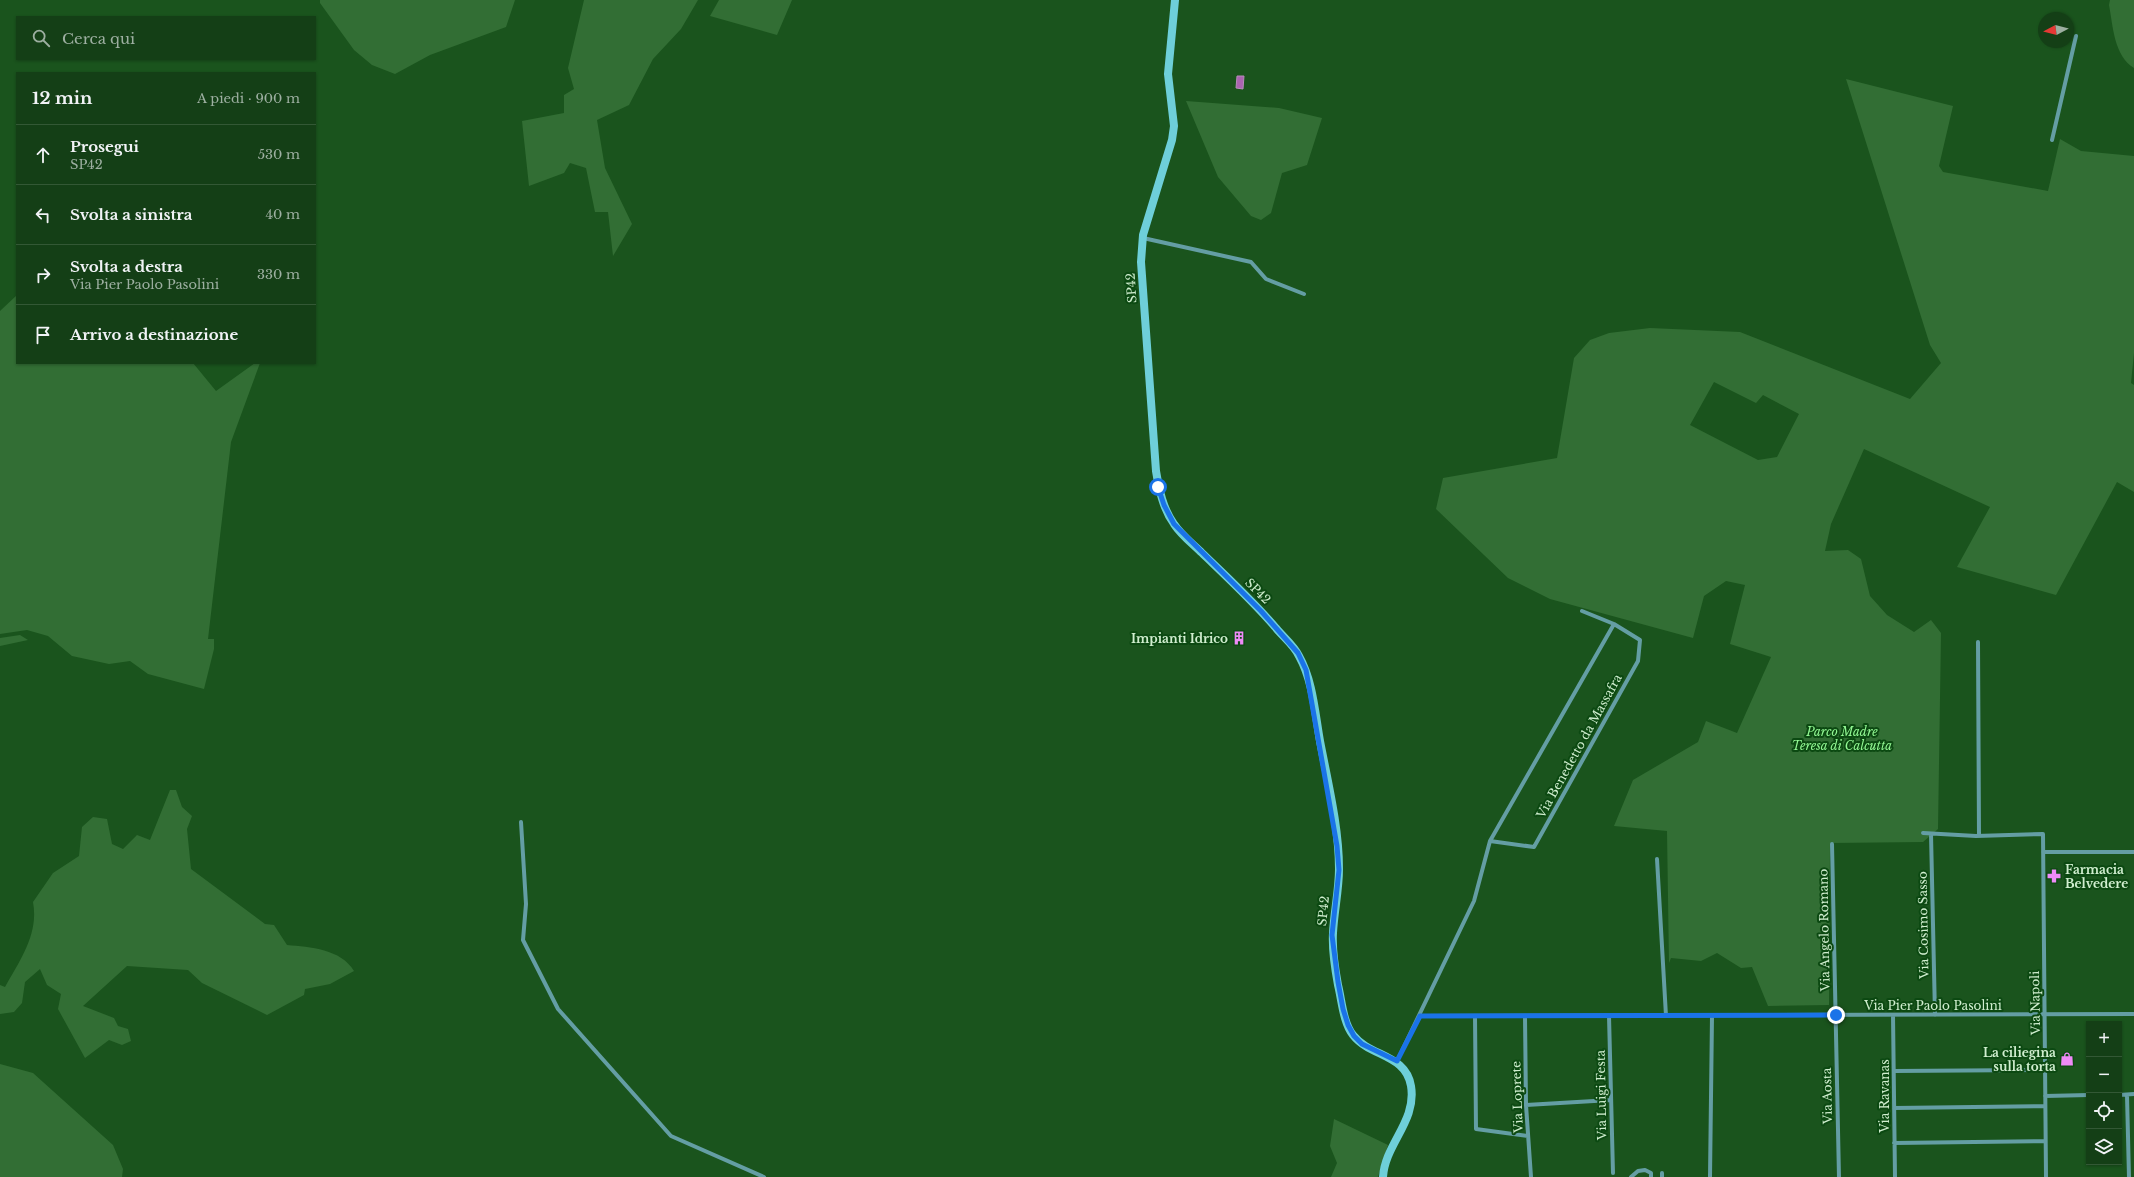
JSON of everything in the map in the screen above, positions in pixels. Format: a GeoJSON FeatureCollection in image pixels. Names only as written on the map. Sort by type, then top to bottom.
{"type":"FeatureCollection","features":[{"type":"Feature","properties":{"kind":"main road","name":"SP42"},"geometry":{"type":"LineString","coordinates":[[1175,0],[1168,74],[1174,126],[1172,140],[1142,238],[1142,262],[1158,487],[1164,505],[1174,524],[1261,611],[1298,653],[1306,670],[1337,846],[1339,870],[1332,935],[1343,1009],[1348,1025],[1354,1036],[1362,1044],[1397,1061],[1410,1077],[1412,1089],[1411,1107],[1406,1123],[1384,1168],[1383,1177]]}},
{"type":"Feature","properties":{"kind":"street"},"geometry":{"type":"LineString","coordinates":[[2052,140],[2076,36]]}},
{"type":"Feature","properties":{"kind":"street"},"geometry":{"type":"LineString","coordinates":[[1142,238],[1251,262],[1266,279],[1304,294]]}},
{"type":"Feature","properties":{"kind":"street","name":"Via Benedetto da Massafra"},"geometry":{"type":"LineString","coordinates":[[1490,841],[1534,847],[1638,661],[1640,640],[1614,624],[1582,611]]}},
{"type":"Feature","properties":{"kind":"street"},"geometry":{"type":"LineString","coordinates":[[1397,1061],[1420,1016],[1474,901],[1490,841],[1614,624]]}},
{"type":"Feature","properties":{"kind":"street"},"geometry":{"type":"LineString","coordinates":[[1923,834],[1979,836],[1978,642]]}},
{"type":"Feature","properties":{"kind":"street"},"geometry":{"type":"LineString","coordinates":[[521,822],[526,904],[523,940],[558,1010],[672,1136],[764,1177]]}},
{"type":"Feature","properties":{"kind":"street","name":"Via Cosimo Sasso"},"geometry":{"type":"LineString","coordinates":[[1931,834],[1935,1015]]}},
{"type":"Feature","properties":{"kind":"street","name":"Via Napoli"},"geometry":{"type":"LineString","coordinates":[[1979,836],[2043,834],[2046,1177]]}},
{"type":"Feature","properties":{"kind":"street","name":"Via Angelo Romano"},"geometry":{"type":"LineString","coordinates":[[1832,844],[1836,1015]]}},
{"type":"Feature","properties":{"kind":"street"},"geometry":{"type":"LineString","coordinates":[[2043,852],[2134,852]]}},
{"type":"Feature","properties":{"kind":"street"},"geometry":{"type":"LineString","coordinates":[[1657,859],[1666,1016]]}},
{"type":"Feature","properties":{"kind":"street","name":"Via Pier Paolo Pasolini"},"geometry":{"type":"LineString","coordinates":[[1420,1016],[1524,1017],[2134,1014]]}},
{"type":"Feature","properties":{"kind":"street","name":"Via Aosta"},"geometry":{"type":"LineString","coordinates":[[1836,1015],[1839,1177]]}},
{"type":"Feature","properties":{"kind":"street","name":"Via Ravanas"},"geometry":{"type":"LineString","coordinates":[[1893,1015],[1895,1177]]}},
{"type":"Feature","properties":{"kind":"street"},"geometry":{"type":"LineString","coordinates":[[1475,1016],[1476,1129],[1528,1136]]}},
{"type":"Feature","properties":{"kind":"street","name":"Via Luigi Festa"},"geometry":{"type":"LineString","coordinates":[[1609,1016],[1613,1173]]}},
{"type":"Feature","properties":{"kind":"street"},"geometry":{"type":"LineString","coordinates":[[1710,1177],[1712,1016]]}},
{"type":"Feature","properties":{"kind":"street","name":"Via Loprete"},"geometry":{"type":"LineString","coordinates":[[1524,1017],[1526,1104],[1531,1177]]}},
{"type":"Feature","properties":{"kind":"street"},"geometry":{"type":"LineString","coordinates":[[1894,1071],[2045,1070]]}},
{"type":"Feature","properties":{"kind":"street"},"geometry":{"type":"LineString","coordinates":[[2127,1094],[2129,1177]]}},
{"type":"Feature","properties":{"kind":"street"},"geometry":{"type":"LineString","coordinates":[[2122,1095],[2134,1094]]}},
{"type":"Feature","properties":{"kind":"street"},"geometry":{"type":"LineString","coordinates":[[2045,1096],[2086,1095]]}},
{"type":"Feature","properties":{"kind":"street"},"geometry":{"type":"LineString","coordinates":[[1526,1104],[1611,1100]]}},
{"type":"Feature","properties":{"kind":"street"},"geometry":{"type":"LineString","coordinates":[[1894,1108],[2045,1106]]}},
{"type":"Feature","properties":{"kind":"street"},"geometry":{"type":"LineString","coordinates":[[1894,1142],[2045,1141]]}},
{"type":"Feature","properties":{"kind":"street"},"geometry":{"type":"LineString","coordinates":[[1631,1177],[1638,1171],[1645,1170],[1651,1173],[1651,1177]]}},
{"type":"Feature","properties":{"kind":"green space"},"geometry":{"type":"Polygon","coordinates":[[[320,0],[515,0],[506,27],[430,55],[395,74],[372,65],[354,50],[320,3],[320,0]]]}},
{"type":"Feature","properties":{"kind":"green space"},"geometry":{"type":"Polygon","coordinates":[[[584,0],[698,0],[681,29],[653,59],[629,105],[597,120],[605,168],[632,224],[613,256],[608,212],[595,212],[586,168],[570,163],[564,173],[529,186],[522,121],[564,113],[564,95],[574,89],[568,68],[584,0]]]}},
{"type":"Feature","properties":{"kind":"green space"},"geometry":{"type":"Polygon","coordinates":[[[719,0],[792,0],[777,35],[710,16],[719,0]]]}},
{"type":"Feature","properties":{"kind":"green space"},"geometry":{"type":"Polygon","coordinates":[[[2110,0],[2134,0],[2134,68],[2127,63],[2118,48],[2109,5],[2110,0]]]}},
{"type":"Feature","properties":{"kind":"green space","name":"Parco Madre Teresa di Calcutta"},"geometry":{"type":"Polygon","coordinates":[[[1846,79],[1953,106],[1939,166],[1943,172],[2048,191],[2060,139],[2081,151],[2134,156],[2134,353],[2131,383],[2134,385],[2134,492],[2117,482],[2056,595],[1957,567],[1990,507],[1864,449],[1831,524],[1825,551],[1848,550],[1861,559],[1870,596],[1887,615],[1914,632],[1931,620],[1941,633],[1938,829],[1923,842],[1830,843],[1829,1005],[1768,1006],[1752,967],[1741,968],[1717,953],[1701,961],[1671,958],[1669,963],[1667,831],[1614,826],[1633,780],[1698,742],[1706,721],[1737,733],[1771,657],[1730,644],[1745,585],[1726,581],[1704,596],[1693,638],[1550,599],[1508,578],[1436,509],[1443,478],[1557,458],[1574,358],[1590,340],[1609,333],[1650,328],[1740,332],[1910,399],[1941,363],[1930,345],[1846,79]],[[1714,382],[1690,425],[1758,460],[1777,457],[1799,414],[1763,395],[1756,403],[1714,382]]]}},
{"type":"Feature","properties":{"kind":"green space"},"geometry":{"type":"Polygon","coordinates":[[[1186,101],[1279,108],[1322,118],[1307,165],[1282,173],[1271,213],[1261,220],[1251,216],[1218,177],[1186,101]]]}},
{"type":"Feature","properties":{"kind":"green space"},"geometry":{"type":"Polygon","coordinates":[[[16,296],[16,364],[194,364],[216,391],[254,364],[260,364],[231,442],[208,639],[214,639],[214,649],[204,689],[148,674],[130,661],[109,664],[72,656],[48,636],[27,630],[0,634],[0,311],[16,296]]]}},
{"type":"Feature","properties":{"kind":"green space"},"geometry":{"type":"Polygon","coordinates":[[[20,635],[28,640],[0,646],[0,638],[20,635]]]}},
{"type":"Feature","properties":{"kind":"green space"},"geometry":{"type":"Polygon","coordinates":[[[170,790],[176,790],[182,807],[192,816],[187,829],[191,869],[265,924],[274,925],[287,945],[324,950],[341,958],[354,971],[330,984],[305,989],[304,995],[267,1015],[202,983],[188,970],[127,966],[83,1006],[114,1018],[118,1026],[128,1029],[131,1041],[122,1045],[109,1040],[85,1058],[58,1009],[61,994],[47,985],[40,969],[25,982],[22,1003],[14,1012],[0,1014],[0,985],[5,987],[22,957],[31,936],[34,914],[33,902],[53,873],[79,856],[82,827],[93,817],[107,819],[112,844],[123,849],[137,835],[150,840],[170,790]]]}},
{"type":"Feature","properties":{"kind":"green space"},"geometry":{"type":"Polygon","coordinates":[[[0,1064],[33,1073],[113,1145],[123,1169],[122,1177],[0,1177],[0,1064]]]}},
{"type":"Feature","properties":{"kind":"green space"},"geometry":{"type":"Polygon","coordinates":[[[1334,1119],[1388,1145],[1378,1177],[1331,1177],[1337,1163],[1330,1146],[1334,1119]]]}},
{"type":"Feature","properties":{"kind":"shaded area"},"geometry":{"type":"Polygon","coordinates":[[[1237,76],[1244,76],[1243,89],[1236,88],[1237,76]]]}},
{"type":"Feature","properties":{"kind":"place","name":"Impianti Idrico"},"geometry":{"type":"Point","coordinates":[1239,638]}},
{"type":"Feature","properties":{"kind":"place","name":"Farmacia Belvedere"},"geometry":{"type":"Point","coordinates":[2054,876]}},
{"type":"Feature","properties":{"kind":"place","name":"La ciliegina sulla torta"},"geometry":{"type":"Point","coordinates":[2067,1059]}},
{"type":"Feature","properties":{"kind":"route"},"geometry":{"type":"LineString","coordinates":[[1158,487],[1164,505],[1174,524],[1261,611],[1298,653],[1306,670],[1310,683],[1337,846],[1339,870],[1332,935],[1333,949],[1343,1009],[1348,1025],[1354,1036],[1362,1044],[1397,1061],[1420,1016],[1524,1017],[1836,1015]]}}]}
